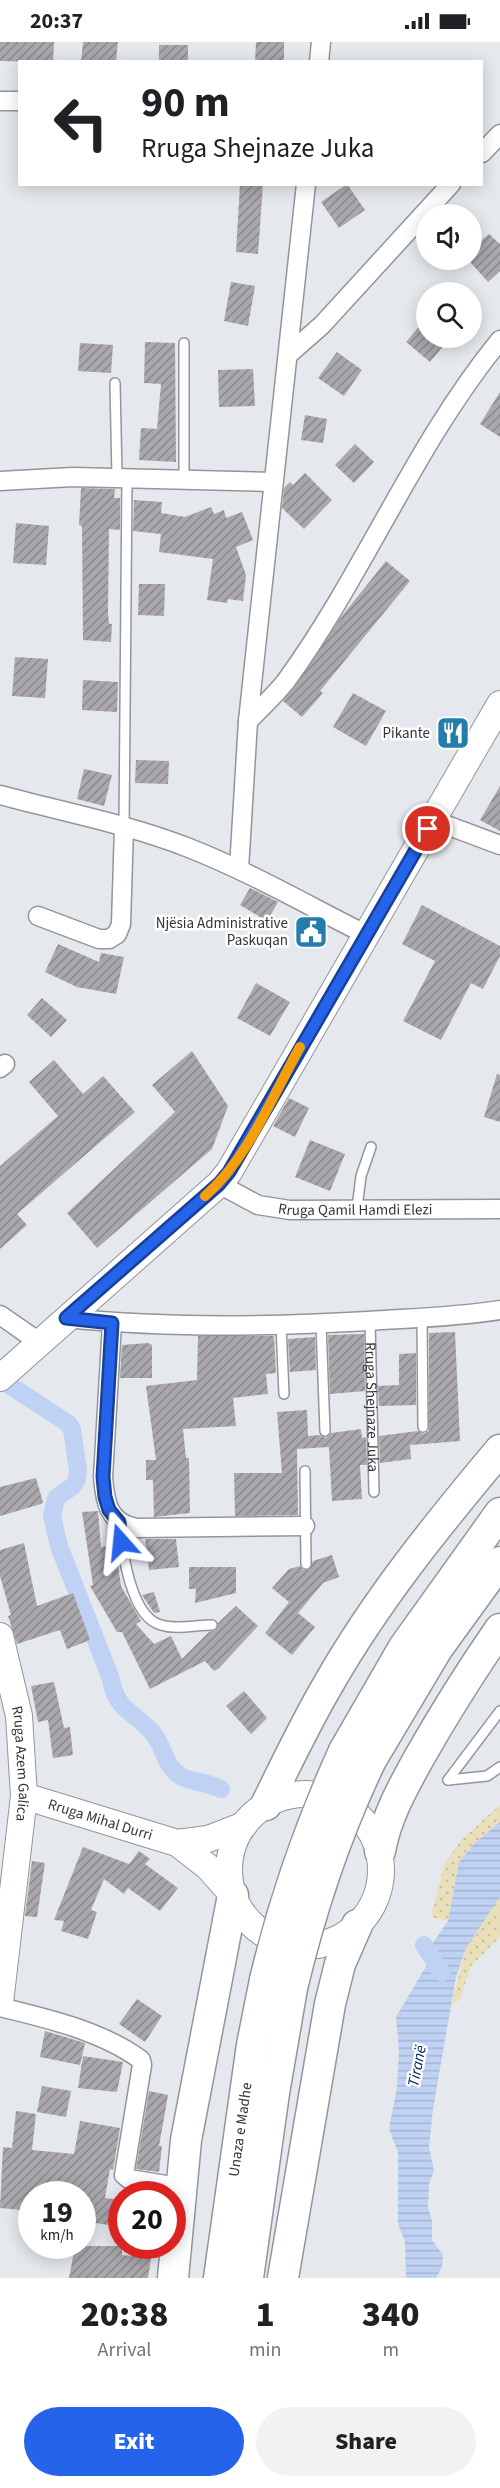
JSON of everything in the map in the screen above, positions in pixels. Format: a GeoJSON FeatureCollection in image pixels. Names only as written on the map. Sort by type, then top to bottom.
{"type":"FeatureCollection","features":[{"type":"Feature","properties":{"kind":"highway"},"geometry":{"type":"LineString","coordinates":[[266,1805],[311,1714],[356,1638],[396,1580],[500,1450]]}},
{"type":"Feature","properties":{"kind":"highway"},"geometry":{"type":"LineString","coordinates":[[279,1984],[305,1935],[357,1755],[404,1647],[500,1513]]}},
{"type":"Feature","properties":{"kind":"highway"},"geometry":{"type":"LineString","coordinates":[[357,1755],[500,1562]]}},
{"type":"Feature","properties":{"kind":"highway"},"geometry":{"type":"LineString","coordinates":[[380,1851],[384,1827],[405,1783],[450,1702],[500,1629]]}},
{"type":"Feature","properties":{"kind":"highway"},"geometry":{"type":"LineString","coordinates":[[172,2278],[186,2140],[233,1895]]}},
{"type":"Feature","properties":{"kind":"highway"},"geometry":{"type":"LineString","coordinates":[[283,2278],[330,2004],[340,1964],[357,1925]]}},
{"type":"Feature","properties":{"kind":"highway","name":"Unaza e Madhe"},"geometry":{"type":"LineString","coordinates":[[219,2278],[252,2045],[279,1984]]}},
{"type":"Feature","properties":{"kind":"highway","name":"Unaza e Madhe"},"geometry":{"type":"LineString","coordinates":[[248,2278],[274,2093],[279,1984]]}},
{"type":"Feature","properties":{"kind":"main road"},"geometry":{"type":"LineString","coordinates":[[5,1373],[219,1184],[237,1161],[365,934],[500,704]]}},
{"type":"Feature","properties":{"kind":"main road","name":"Rruga Azem Galica"},"geometry":{"type":"LineString","coordinates":[[0,1636],[19,1716],[24,1796],[4,1927],[0,2000]]}},
{"type":"Feature","properties":{"kind":"main road"},"geometry":{"type":"LineString","coordinates":[[294,1795],[324,1796],[338,1802],[362,1819],[380,1851],[381,1875],[377,1893],[369,1910],[357,1925],[342,1937],[324,1944],[305,1946],[286,1944],[269,1937],[253,1926],[241,1911],[233,1895],[208,1867],[177,1843],[208,1839],[244,1825],[266,1805],[294,1795]]}},
{"type":"Feature","properties":{"kind":"main road","name":"Rruga Mihal Durri"},"geometry":{"type":"LineString","coordinates":[[24,1796],[177,1843]]}},
{"type":"Feature","properties":{"kind":"main road"},"geometry":{"type":"LineString","coordinates":[[233,1895],[229,1875],[230,1857],[244,1825]]}},
{"type":"Feature","properties":{"kind":"street"},"geometry":{"type":"LineString","coordinates":[[319,60],[321,42]]}},
{"type":"Feature","properties":{"kind":"street"},"geometry":{"type":"LineString","coordinates":[[0,101],[18,101]]}},
{"type":"Feature","properties":{"kind":"street"},"geometry":{"type":"LineString","coordinates":[[483,152],[500,134]]}},
{"type":"Feature","properties":{"kind":"street"},"geometry":{"type":"LineString","coordinates":[[239,869],[248,721],[306,186]]}},
{"type":"Feature","properties":{"kind":"street"},"geometry":{"type":"LineString","coordinates":[[289,354],[321,325],[449,186]]}},
{"type":"Feature","properties":{"kind":"street"},"geometry":{"type":"LineString","coordinates":[[248,721],[290,674],[347,584],[449,411],[500,340]]}},
{"type":"Feature","properties":{"kind":"street"},"geometry":{"type":"LineString","coordinates":[[0,481],[122,477],[273,482]]}},
{"type":"Feature","properties":{"kind":"street"},"geometry":{"type":"LineString","coordinates":[[0,795],[124,827],[189,848],[239,869],[365,934]]}},
{"type":"Feature","properties":{"kind":"street"},"geometry":{"type":"LineString","coordinates":[[433,820],[500,846]]}},
{"type":"Feature","properties":{"kind":"street"},"geometry":{"type":"LineString","coordinates":[[38,916],[99,939],[109,939],[117,934],[120,924],[124,827]]}},
{"type":"Feature","properties":{"kind":"street","name":"Rruga Qamil Hamdi Elezi"},"geometry":{"type":"LineString","coordinates":[[219,1184],[243,1199],[265,1206],[290,1210],[500,1209]]}},
{"type":"Feature","properties":{"kind":"street","name":"Rruga Shejnaze Juka"},"geometry":{"type":"LineString","coordinates":[[66,1318],[112,1323],[281,1325],[422,1318],[500,1310]]}},
{"type":"Feature","properties":{"kind":"street"},"geometry":{"type":"LineString","coordinates":[[0,1315],[39,1342]]}},
{"type":"Feature","properties":{"kind":"street"},"geometry":{"type":"LineString","coordinates":[[112,1323],[103,1477],[109,1510],[119,1522],[136,1528],[305,1526]]}},
{"type":"Feature","properties":{"kind":"street"},"geometry":{"type":"LineString","coordinates":[[0,2000],[84,2032],[141,2060],[142,2066],[124,2175],[129,2180],[136,2181]]}},
{"type":"Feature","properties":{"kind":"lane"},"geometry":{"type":"LineString","coordinates":[[184,343],[184,479]]}},
{"type":"Feature","properties":{"kind":"lane"},"geometry":{"type":"LineString","coordinates":[[115,383],[122,477],[124,827]]}},
{"type":"Feature","properties":{"kind":"lane"},"geometry":{"type":"LineString","coordinates":[[357,1208],[361,1176],[372,1148]]}},
{"type":"Feature","properties":{"kind":"lane"},"geometry":{"type":"LineString","coordinates":[[422,1318],[423,1427]]}},
{"type":"Feature","properties":{"kind":"lane","name":"Rruga Shejnaze Juka"},"geometry":{"type":"LineString","coordinates":[[370,1321],[374,1492]]}},
{"type":"Feature","properties":{"kind":"lane"},"geometry":{"type":"LineString","coordinates":[[321,1324],[325,1431]]}},
{"type":"Feature","properties":{"kind":"lane"},"geometry":{"type":"LineString","coordinates":[[281,1325],[284,1394]]}},
{"type":"Feature","properties":{"kind":"lane"},"geometry":{"type":"LineString","coordinates":[[305,1471],[306,1564]]}},
{"type":"Feature","properties":{"kind":"lane"},"geometry":{"type":"LineString","coordinates":[[119,1522],[129,1579],[145,1613],[152,1621],[172,1626],[212,1625]]}},
{"type":"Feature","properties":{"kind":"lane"},"geometry":{"type":"LineString","coordinates":[[500,1712],[448,1780],[487,1776],[500,1767]]}},
{"type":"Feature","properties":{"kind":"sand"},"geometry":{"type":"Polygon","coordinates":[[[500,1805],[500,1822],[475,1843],[459,1862],[448,1921],[431,1917],[444,1865],[461,1840],[500,1805]]]}},
{"type":"Feature","properties":{"kind":"sand"},"geometry":{"type":"Polygon","coordinates":[[[500,1897],[500,1937],[471,1966],[460,1999],[451,2006],[466,1948],[500,1897]]]}},
{"type":"Feature","properties":{"kind":"water","name":"Tiranë"},"geometry":{"type":"Polygon","coordinates":[[[500,1822],[500,1897],[466,1948],[456,1977],[433,2109],[429,2147],[434,2171],[429,2184],[428,2207],[432,2221],[432,2240],[443,2255],[442,2267],[436,2278],[406,2278],[405,2242],[398,2224],[398,2152],[389,2129],[397,2087],[399,2051],[396,2017],[428,1963],[432,1944],[448,1921],[459,1862],[475,1843],[500,1822]]]}},
{"type":"Feature","properties":{"kind":"building"},"geometry":{"type":"Polygon","coordinates":[[[0,42],[54,42],[53,60],[0,61],[0,42]]]}},
{"type":"Feature","properties":{"kind":"building"},"geometry":{"type":"Polygon","coordinates":[[[83,42],[118,42],[116,60],[81,60],[83,42]]]}},
{"type":"Feature","properties":{"kind":"building"},"geometry":{"type":"Polygon","coordinates":[[[256,42],[284,42],[284,60],[255,60],[256,42]]]}},
{"type":"Feature","properties":{"kind":"building"},"geometry":{"type":"Polygon","coordinates":[[[159,45],[188,45],[188,60],[159,60],[159,45]]]}},
{"type":"Feature","properties":{"kind":"building"},"geometry":{"type":"Polygon","coordinates":[[[240,186],[263,186],[258,254],[236,252],[240,186]]]}},
{"type":"Feature","properties":{"kind":"building"},"geometry":{"type":"Polygon","coordinates":[[[344,186],[348,186],[365,210],[339,228],[321,202],[344,186]]]}},
{"type":"Feature","properties":{"kind":"building"},"geometry":{"type":"Polygon","coordinates":[[[489,234],[500,244],[500,271],[488,282],[477,270],[482,270],[482,240],[489,234]]]}},
{"type":"Feature","properties":{"kind":"building"},"geometry":{"type":"Polygon","coordinates":[[[231,282],[255,286],[248,326],[224,321],[231,282]]]}},
{"type":"Feature","properties":{"kind":"building"},"geometry":{"type":"Polygon","coordinates":[[[416,330],[416,348],[442,348],[430,362],[406,342],[416,330]]]}},
{"type":"Feature","properties":{"kind":"building"},"geometry":{"type":"Polygon","coordinates":[[[145,342],[175,343],[176,462],[139,460],[141,428],[157,429],[161,384],[144,383],[145,342]]]}},
{"type":"Feature","properties":{"kind":"building"},"geometry":{"type":"Polygon","coordinates":[[[80,343],[113,345],[111,373],[78,371],[80,343]]]}},
{"type":"Feature","properties":{"kind":"building"},"geometry":{"type":"Polygon","coordinates":[[[337,352],[362,370],[344,396],[318,378],[337,352]]]}},
{"type":"Feature","properties":{"kind":"building"},"geometry":{"type":"Polygon","coordinates":[[[253,369],[255,406],[219,407],[218,370],[253,369]]]}},
{"type":"Feature","properties":{"kind":"building"},"geometry":{"type":"Polygon","coordinates":[[[500,392],[500,437],[480,424],[500,392]]]}},
{"type":"Feature","properties":{"kind":"building"},"geometry":{"type":"Polygon","coordinates":[[[305,415],[327,419],[323,443],[301,440],[305,415]]]}},
{"type":"Feature","properties":{"kind":"building"},"geometry":{"type":"Polygon","coordinates":[[[355,444],[374,462],[354,483],[335,465],[355,444]]]}},
{"type":"Feature","properties":{"kind":"building"},"geometry":{"type":"Polygon","coordinates":[[[305,473],[332,500],[304,529],[282,508],[284,488],[290,482],[293,485],[305,473]]]}},
{"type":"Feature","properties":{"kind":"building"},"geometry":{"type":"Polygon","coordinates":[[[81,488],[115,489],[114,498],[120,498],[120,530],[109,529],[108,612],[109,624],[112,624],[111,642],[83,640],[82,526],[79,525],[81,488]]]}},
{"type":"Feature","properties":{"kind":"building"},"geometry":{"type":"Polygon","coordinates":[[[134,500],[162,502],[161,513],[185,517],[211,507],[214,514],[224,510],[226,518],[242,512],[253,540],[236,547],[246,575],[243,601],[228,599],[227,603],[207,600],[213,559],[159,552],[161,534],[133,531],[134,500]]]}},
{"type":"Feature","properties":{"kind":"building"},"geometry":{"type":"Polygon","coordinates":[[[16,523],[49,526],[46,565],[13,563],[16,523]]]}},
{"type":"Feature","properties":{"kind":"building"},"geometry":{"type":"Polygon","coordinates":[[[386,561],[410,581],[320,691],[323,693],[302,717],[283,701],[342,616],[386,561]]]}},
{"type":"Feature","properties":{"kind":"building"},"geometry":{"type":"Polygon","coordinates":[[[139,584],[165,584],[164,616],[138,615],[139,584]]]}},
{"type":"Feature","properties":{"kind":"building"},"geometry":{"type":"Polygon","coordinates":[[[15,657],[48,659],[45,698],[12,696],[15,657]]]}},
{"type":"Feature","properties":{"kind":"building"},"geometry":{"type":"Polygon","coordinates":[[[83,680],[118,682],[117,712],[82,710],[83,680]]]}},
{"type":"Feature","properties":{"kind":"building"},"geometry":{"type":"Polygon","coordinates":[[[353,693],[386,711],[366,746],[333,727],[353,693]]]}},
{"type":"Feature","properties":{"kind":"building"},"geometry":{"type":"Polygon","coordinates":[[[136,760],[169,761],[168,784],[135,783],[136,760]]]}},
{"type":"Feature","properties":{"kind":"building"},"geometry":{"type":"Polygon","coordinates":[[[84,769],[112,775],[104,806],[77,799],[84,769]]]}},
{"type":"Feature","properties":{"kind":"building"},"geometry":{"type":"Polygon","coordinates":[[[500,786],[500,831],[480,820],[500,786]]]}},
{"type":"Feature","properties":{"kind":"building"},"geometry":{"type":"Polygon","coordinates":[[[250,888],[278,902],[267,921],[240,905],[250,888]]]}},
{"type":"Feature","properties":{"kind":"building"},"geometry":{"type":"Polygon","coordinates":[[[422,905],[500,946],[500,956],[483,989],[471,983],[441,1040],[403,1021],[435,961],[402,944],[422,905]]]}},
{"type":"Feature","properties":{"kind":"building"},"geometry":{"type":"Polygon","coordinates":[[[58,944],[99,962],[101,953],[124,957],[116,994],[77,987],[45,972],[58,944]]]}},
{"type":"Feature","properties":{"kind":"building"},"geometry":{"type":"Polygon","coordinates":[[[256,983],[290,1002],[270,1036],[237,1018],[256,983]]]}},
{"type":"Feature","properties":{"kind":"building"},"geometry":{"type":"Polygon","coordinates":[[[42,998],[67,1020],[51,1037],[27,1015],[42,998]]]}},
{"type":"Feature","properties":{"kind":"building"},"geometry":{"type":"Polygon","coordinates":[[[192,1051],[228,1106],[212,1149],[97,1248],[67,1213],[175,1112],[152,1085],[192,1051]]]}},
{"type":"Feature","properties":{"kind":"building"},"geometry":{"type":"Polygon","coordinates":[[[54,1060],[83,1094],[103,1076],[135,1112],[17,1214],[27,1225],[0,1249],[0,1166],[58,1116],[29,1082],[54,1060]]]}},
{"type":"Feature","properties":{"kind":"building"},"geometry":{"type":"Polygon","coordinates":[[[497,1074],[500,1075],[500,1122],[484,1117],[497,1074]]]}},
{"type":"Feature","properties":{"kind":"building"},"geometry":{"type":"Polygon","coordinates":[[[289,1098],[309,1108],[295,1137],[273,1126],[289,1098]]]}},
{"type":"Feature","properties":{"kind":"building"},"geometry":{"type":"Polygon","coordinates":[[[310,1140],[345,1154],[330,1191],[295,1177],[310,1140]]]}},
{"type":"Feature","properties":{"kind":"building"},"geometry":{"type":"Polygon","coordinates":[[[455,1332],[460,1441],[410,1445],[411,1459],[380,1463],[379,1436],[418,1431],[424,1434],[429,1431],[429,1333],[455,1332]]]}},
{"type":"Feature","properties":{"kind":"building"},"geometry":{"type":"Polygon","coordinates":[[[364,1334],[365,1391],[330,1394],[328,1335],[364,1334]]]}},
{"type":"Feature","properties":{"kind":"building"},"geometry":{"type":"Polygon","coordinates":[[[198,1336],[274,1336],[276,1373],[266,1374],[268,1394],[233,1398],[236,1426],[183,1429],[186,1458],[189,1458],[190,1513],[154,1517],[153,1480],[146,1480],[146,1460],[156,1460],[146,1386],[197,1380],[198,1336]]]}},
{"type":"Feature","properties":{"kind":"building"},"geometry":{"type":"Polygon","coordinates":[[[315,1337],[316,1370],[290,1372],[288,1339],[315,1337]]]}},
{"type":"Feature","properties":{"kind":"building"},"geometry":{"type":"Polygon","coordinates":[[[148,1343],[152,1345],[152,1378],[120,1378],[122,1345],[148,1343]]]}},
{"type":"Feature","properties":{"kind":"building"},"geometry":{"type":"Polygon","coordinates":[[[416,1353],[416,1405],[379,1406],[378,1386],[399,1385],[399,1354],[416,1353]]]}},
{"type":"Feature","properties":{"kind":"building"},"geometry":{"type":"Polygon","coordinates":[[[307,1410],[308,1436],[319,1435],[326,1438],[331,1433],[361,1429],[362,1438],[366,1437],[367,1465],[360,1465],[362,1499],[332,1501],[329,1447],[297,1449],[298,1515],[235,1516],[234,1473],[282,1473],[277,1412],[307,1410]]]}},
{"type":"Feature","properties":{"kind":"building"},"geometry":{"type":"Polygon","coordinates":[[[36,1478],[43,1502],[0,1516],[0,1487],[36,1478]]]}},
{"type":"Feature","properties":{"kind":"building"},"geometry":{"type":"Polygon","coordinates":[[[98,1511],[101,1547],[115,1545],[121,1586],[141,1621],[136,1624],[154,1644],[171,1636],[182,1659],[209,1632],[216,1630],[218,1623],[236,1606],[258,1626],[219,1668],[214,1671],[205,1661],[150,1689],[122,1632],[117,1632],[90,1586],[93,1585],[82,1512],[98,1511]]]}},
{"type":"Feature","properties":{"kind":"building"},"geometry":{"type":"Polygon","coordinates":[[[145,1539],[176,1539],[179,1567],[149,1570],[145,1539]]]}},
{"type":"Feature","properties":{"kind":"building"},"geometry":{"type":"Polygon","coordinates":[[[24,1543],[37,1606],[73,1593],[90,1640],[67,1649],[60,1630],[17,1644],[8,1616],[11,1615],[0,1576],[0,1550],[24,1543]]]}},
{"type":"Feature","properties":{"kind":"building"},"geometry":{"type":"Polygon","coordinates":[[[332,1555],[339,1577],[323,1583],[298,1613],[315,1627],[292,1655],[265,1633],[289,1602],[272,1588],[289,1569],[300,1566],[303,1570],[309,1570],[313,1561],[332,1555]]]}},
{"type":"Feature","properties":{"kind":"building"},"geometry":{"type":"Polygon","coordinates":[[[189,1567],[236,1567],[236,1593],[195,1603],[196,1589],[189,1589],[189,1567]]]}},
{"type":"Feature","properties":{"kind":"building"},"geometry":{"type":"Polygon","coordinates":[[[154,1592],[160,1612],[154,1613],[142,1595],[154,1592]]]}},
{"type":"Feature","properties":{"kind":"building"},"geometry":{"type":"Polygon","coordinates":[[[54,1682],[64,1728],[70,1727],[73,1755],[53,1758],[48,1720],[38,1722],[31,1686],[54,1682]]]}},
{"type":"Feature","properties":{"kind":"building"},"geometry":{"type":"Polygon","coordinates":[[[244,1691],[267,1718],[251,1734],[226,1706],[244,1691]]]}},
{"type":"Feature","properties":{"kind":"building"},"geometry":{"type":"Polygon","coordinates":[[[83,1847],[129,1864],[139,1851],[150,1859],[145,1864],[178,1888],[160,1911],[128,1888],[124,1894],[104,1879],[91,1910],[97,1912],[88,1939],[61,1931],[64,1921],[54,1920],[83,1847]]]}},
{"type":"Feature","properties":{"kind":"building"},"geometry":{"type":"Polygon","coordinates":[[[32,1861],[45,1863],[37,1917],[25,1916],[32,1861]]]}},
{"type":"Feature","properties":{"kind":"building"},"geometry":{"type":"Polygon","coordinates":[[[137,1999],[162,2016],[145,2042],[119,2024],[137,1999]]]}},
{"type":"Feature","properties":{"kind":"building"},"geometry":{"type":"Polygon","coordinates":[[[45,2031],[85,2043],[80,2065],[40,2057],[45,2031]]]}},
{"type":"Feature","properties":{"kind":"building"},"geometry":{"type":"Polygon","coordinates":[[[83,2056],[123,2062],[117,2092],[78,2088],[83,2056]]]}},
{"type":"Feature","properties":{"kind":"building"},"geometry":{"type":"Polygon","coordinates":[[[42,2086],[71,2091],[66,2117],[37,2112],[42,2086]]]}},
{"type":"Feature","properties":{"kind":"building"},"geometry":{"type":"Polygon","coordinates":[[[149,2091],[168,2095],[159,2146],[162,2146],[159,2172],[136,2169],[149,2091]]]}},
{"type":"Feature","properties":{"kind":"building"},"geometry":{"type":"Polygon","coordinates":[[[16,2111],[36,2114],[32,2150],[74,2154],[80,2121],[120,2128],[113,2170],[110,2169],[105,2198],[108,2198],[108,2225],[96,2223],[96,2181],[18,2181],[18,2210],[0,2208],[3,2147],[12,2148],[16,2111]]]}},
{"type":"Feature","properties":{"kind":"building"},"geometry":{"type":"Polygon","coordinates":[[[96,2246],[108,2246],[108,2259],[151,2259],[148,2278],[69,2278],[73,2259],[96,2259],[96,2246]]]}},
{"type":"Feature","properties":{"kind":"waterway"},"geometry":{"type":"LineString","coordinates":[[0,1379],[69,1424],[72,1430],[78,1470],[77,1479],[73,1486],[56,1498],[52,1516],[59,1546],[117,1697],[121,1704],[152,1732],[176,1772],[186,1779],[221,1789]]}},
{"type":"Feature","properties":{"kind":"waterway"},"geometry":{"type":"LineString","coordinates":[[424,1945],[442,1973]]}},
{"type":"Feature","properties":{"kind":"slow traffic"},"geometry":{"type":"LineString","coordinates":[[205,1196],[219,1184],[237,1161],[300,1047]]}},
{"type":"Feature","properties":{"kind":"place","name":"Pikante"},"geometry":{"type":"Point","coordinates":[453,733]}},
{"type":"Feature","properties":{"kind":"place","name":"Njësia Administrative Paskuqan"},"geometry":{"type":"Point","coordinates":[311,932]}},
{"type":"Feature","properties":{"kind":"route"},"geometry":{"type":"LineString","coordinates":[[121,1542],[119,1522],[109,1510],[103,1477],[112,1323],[66,1318],[219,1184],[229,1172],[336,983],[428,829]]}}]}
